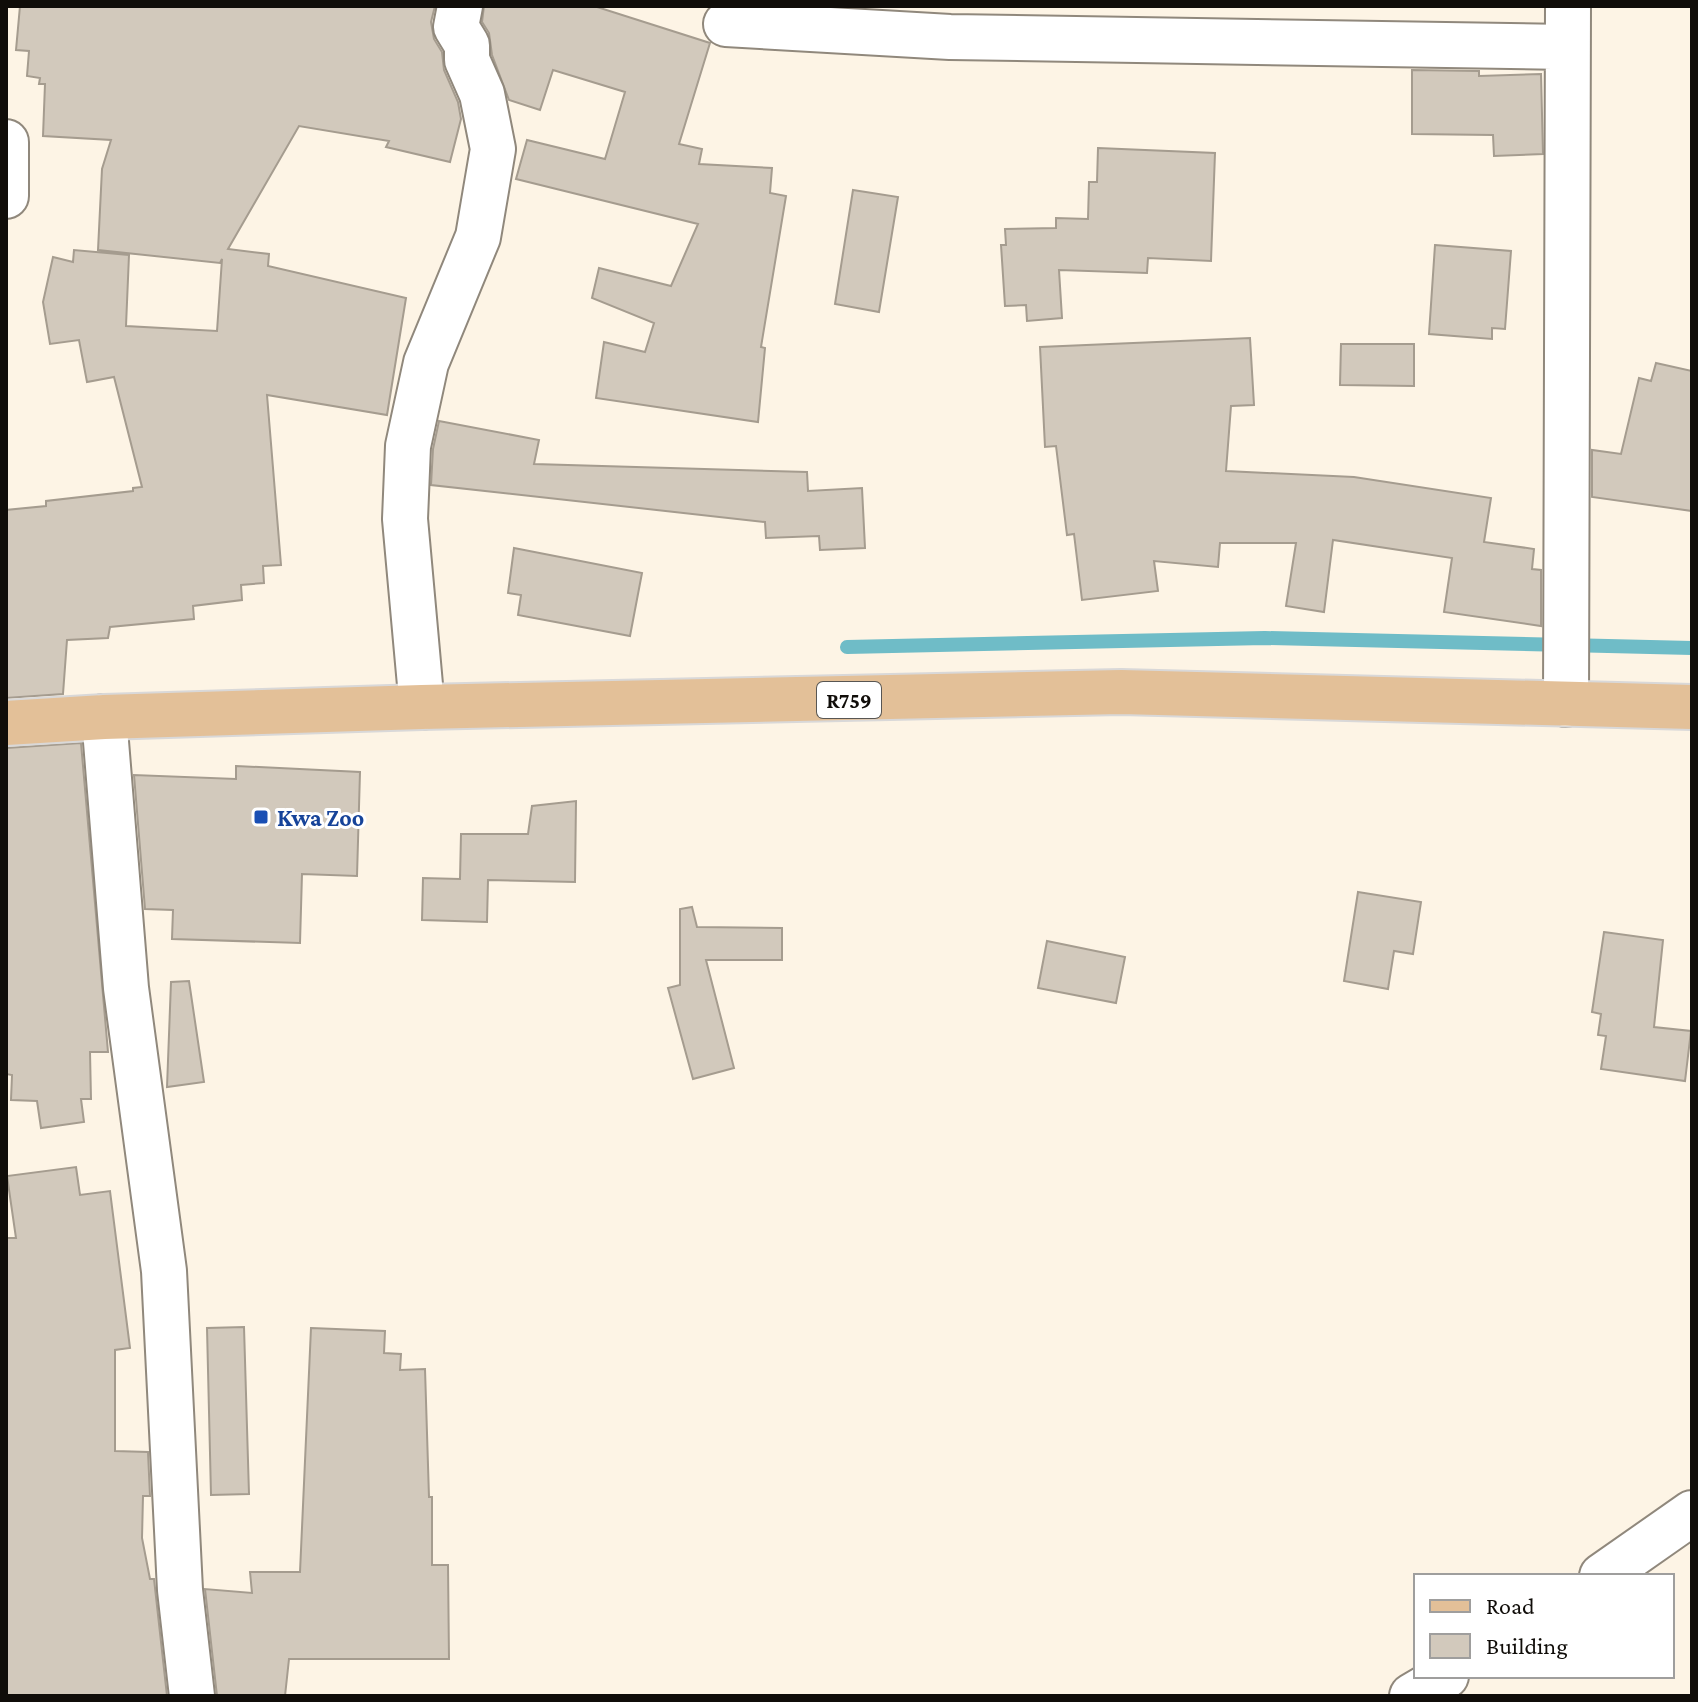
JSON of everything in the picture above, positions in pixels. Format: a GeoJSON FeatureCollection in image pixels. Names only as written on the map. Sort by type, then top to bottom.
{"type":"FeatureCollection","features":[{"type":"Feature","properties":{"kind":"main road","name":"R759"},"geometry":{"type":"LineString","coordinates":[[6,723],[422,707],[1121,692],[1692,707]]}},
{"type":"Feature","properties":{"kind":"street"},"geometry":{"type":"LineString","coordinates":[[422,707],[405,519],[408,446],[426,363],[478,237],[493,149],[482,94],[467,60],[467,45],[456,27],[460,6]]}},
{"type":"Feature","properties":{"kind":"street"},"geometry":{"type":"LineString","coordinates":[[726,24],[950,37],[1567,26],[1566,704]]}},
{"type":"Feature","properties":{"kind":"street"},"geometry":{"type":"LineString","coordinates":[[6,142],[6,196]]}},
{"type":"Feature","properties":{"kind":"street"},"geometry":{"type":"LineString","coordinates":[[104,717],[126,988],[164,1271],[180,1590],[192,1696]]}},
{"type":"Feature","properties":{"kind":"street"},"geometry":{"type":"LineString","coordinates":[[1605,1574],[1692,1513]]}},
{"type":"Feature","properties":{"kind":"street"},"geometry":{"type":"LineString","coordinates":[[1412,1696],[1443,1678]]}},
{"type":"Feature","properties":{"kind":"building"},"geometry":{"type":"Polygon","coordinates":[[[20,6],[435,6],[431,22],[434,39],[442,52],[444,70],[458,102],[461,119],[450,162],[386,147],[389,141],[299,126],[228,249],[269,254],[268,266],[406,298],[387,415],[267,395],[281,565],[263,566],[264,583],[241,585],[242,600],[193,606],[194,619],[110,627],[108,638],[67,640],[63,694],[6,698],[6,510],[46,506],[46,501],[133,491],[133,488],[142,487],[114,377],[87,382],[79,340],[50,344],[43,302],[53,257],[73,262],[74,250],[129,255],[126,326],[217,331],[222,259],[220,263],[98,250],[102,169],[111,140],[43,136],[45,84],[39,84],[40,78],[27,76],[29,51],[16,50],[20,6]]]}},
{"type":"Feature","properties":{"kind":"building"},"geometry":{"type":"Polygon","coordinates":[[[484,6],[594,6],[710,43],[679,144],[702,149],[699,164],[772,168],[770,193],[786,196],[761,347],[765,348],[758,422],[596,398],[604,342],[645,352],[654,323],[592,298],[599,268],[671,286],[698,224],[516,179],[527,140],[605,159],[625,92],[553,70],[540,110],[509,100],[492,55],[489,33],[482,22],[484,6]]]}},
{"type":"Feature","properties":{"kind":"building"},"geometry":{"type":"Polygon","coordinates":[[[1412,70],[1479,71],[1479,76],[1541,74],[1543,154],[1494,156],[1493,135],[1412,134],[1412,70]]]}},
{"type":"Feature","properties":{"kind":"building"},"geometry":{"type":"Polygon","coordinates":[[[1098,148],[1215,153],[1211,261],[1148,258],[1147,273],[1059,270],[1062,318],[1027,321],[1026,305],[1005,306],[1001,245],[1006,245],[1005,229],[1056,228],[1056,218],[1088,219],[1089,182],[1097,182],[1098,148]]]}},
{"type":"Feature","properties":{"kind":"building"},"geometry":{"type":"Polygon","coordinates":[[[853,190],[898,197],[879,312],[835,304],[853,190]]]}},
{"type":"Feature","properties":{"kind":"building"},"geometry":{"type":"Polygon","coordinates":[[[1435,245],[1511,251],[1505,329],[1492,328],[1492,339],[1429,334],[1435,245]]]}},
{"type":"Feature","properties":{"kind":"building"},"geometry":{"type":"Polygon","coordinates":[[[1250,338],[1254,405],[1231,406],[1226,471],[1354,477],[1491,498],[1484,542],[1534,549],[1532,569],[1541,570],[1541,626],[1444,612],[1452,558],[1333,540],[1324,612],[1286,606],[1296,543],[1220,543],[1218,567],[1154,561],[1158,591],[1082,600],[1074,534],[1067,535],[1056,446],[1045,447],[1040,347],[1250,338]]]}},
{"type":"Feature","properties":{"kind":"building"},"geometry":{"type":"Polygon","coordinates":[[[1341,344],[1414,344],[1414,386],[1340,385],[1341,344]]]}},
{"type":"Feature","properties":{"kind":"building"},"geometry":{"type":"Polygon","coordinates":[[[1656,363],[1692,371],[1692,511],[1592,497],[1592,450],[1621,454],[1639,378],[1651,381],[1656,363]]]}},
{"type":"Feature","properties":{"kind":"building"},"geometry":{"type":"Polygon","coordinates":[[[439,421],[539,440],[534,464],[807,472],[808,491],[862,488],[865,548],[820,550],[819,536],[766,538],[765,522],[431,485],[433,449],[439,421]]]}},
{"type":"Feature","properties":{"kind":"building"},"geometry":{"type":"Polygon","coordinates":[[[514,548],[642,573],[630,636],[518,615],[521,595],[508,593],[514,548]]]}},
{"type":"Feature","properties":{"kind":"building"},"geometry":{"type":"Polygon","coordinates":[[[81,743],[108,1052],[90,1052],[91,1099],[81,1099],[84,1122],[41,1128],[37,1101],[11,1100],[12,1075],[6,1074],[6,748],[81,743]]]}},
{"type":"Feature","properties":{"kind":"building"},"geometry":{"type":"Polygon","coordinates":[[[236,766],[360,772],[357,876],[302,874],[300,943],[172,939],[173,910],[145,909],[134,775],[236,779],[236,766]]]}},
{"type":"Feature","properties":{"kind":"building"},"geometry":{"type":"Polygon","coordinates":[[[576,801],[575,882],[488,880],[487,922],[422,920],[423,878],[460,879],[461,834],[528,834],[532,806],[576,801]]]}},
{"type":"Feature","properties":{"kind":"building"},"geometry":{"type":"Polygon","coordinates":[[[1358,892],[1421,902],[1413,954],[1394,951],[1388,989],[1344,981],[1358,892]]]}},
{"type":"Feature","properties":{"kind":"building"},"geometry":{"type":"Polygon","coordinates":[[[692,907],[697,927],[782,928],[782,960],[706,960],[734,1068],[693,1079],[668,988],[680,985],[680,909],[692,907]]]}},
{"type":"Feature","properties":{"kind":"building"},"geometry":{"type":"Polygon","coordinates":[[[1604,932],[1663,940],[1654,1027],[1691,1031],[1685,1081],[1601,1069],[1606,1036],[1598,1035],[1601,1014],[1592,1012],[1604,932]]]}},
{"type":"Feature","properties":{"kind":"building"},"geometry":{"type":"Polygon","coordinates":[[[1047,941],[1125,957],[1116,1003],[1038,988],[1047,941]]]}},
{"type":"Feature","properties":{"kind":"building"},"geometry":{"type":"Polygon","coordinates":[[[189,981],[204,1082],[167,1087],[171,982],[189,981]]]}},
{"type":"Feature","properties":{"kind":"building"},"geometry":{"type":"Polygon","coordinates":[[[76,1167],[80,1195],[110,1191],[130,1348],[115,1350],[115,1451],[148,1452],[150,1496],[143,1496],[142,1538],[150,1579],[154,1579],[167,1696],[6,1696],[6,1238],[16,1238],[7,1176],[76,1167]]]}},
{"type":"Feature","properties":{"kind":"building"},"geometry":{"type":"Polygon","coordinates":[[[244,1327],[249,1494],[211,1495],[207,1328],[244,1327]]]}},
{"type":"Feature","properties":{"kind":"building"},"geometry":{"type":"Polygon","coordinates":[[[311,1328],[385,1331],[384,1353],[401,1354],[400,1370],[425,1369],[429,1497],[432,1497],[432,1565],[448,1565],[449,1659],[289,1659],[285,1696],[217,1696],[205,1589],[252,1593],[250,1572],[300,1572],[311,1328]]]}},
{"type":"Feature","properties":{"kind":"waterway"},"geometry":{"type":"LineString","coordinates":[[847,647],[1265,638],[1692,648]]}},
{"type":"Feature","properties":{"kind":"place","name":"Kwa Zoo"},"geometry":{"type":"Point","coordinates":[261,817]}}]}
